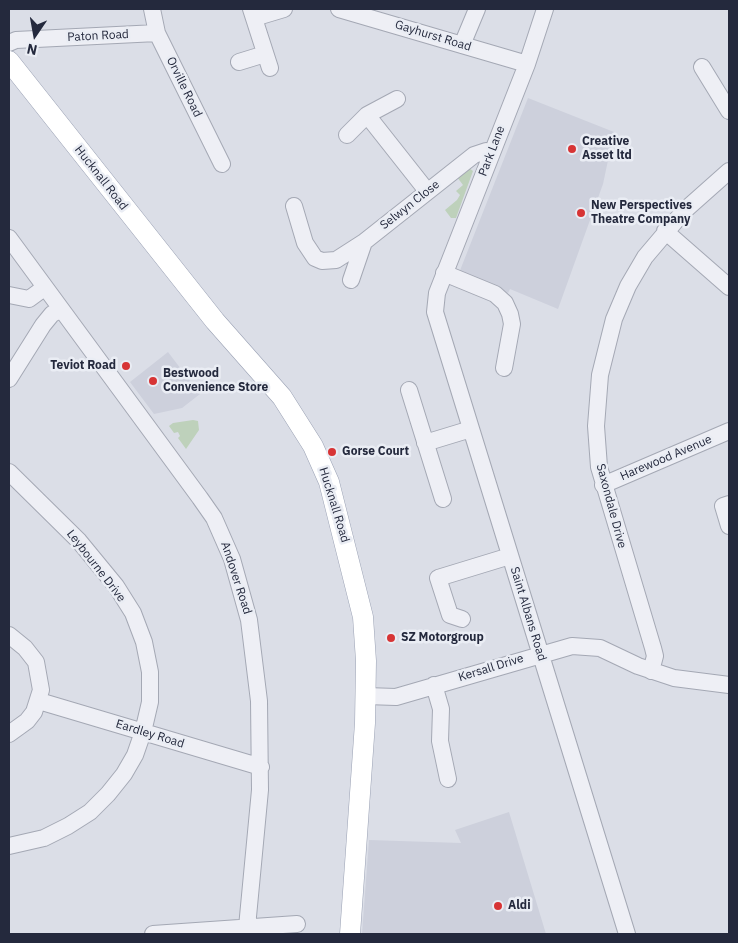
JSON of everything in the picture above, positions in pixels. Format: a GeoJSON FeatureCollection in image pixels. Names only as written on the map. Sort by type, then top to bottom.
{"type":"FeatureCollection","features":[{"type":"Feature","properties":{"kind":"main road","name":"Hucknall Road"},"geometry":{"type":"LineString","coordinates":[[9,61],[215,321],[282,397],[313,446],[329,482],[363,617],[366,696],[350,934]]}},
{"type":"Feature","properties":{"kind":"street","name":"Orville Road"},"geometry":{"type":"LineString","coordinates":[[152,9],[157,33],[222,164]]}},
{"type":"Feature","properties":{"kind":"street"},"geometry":{"type":"LineString","coordinates":[[239,62],[267,61],[252,13],[284,9]]}},
{"type":"Feature","properties":{"kind":"street","name":"Gayhurst Road"},"geometry":{"type":"LineString","coordinates":[[339,9],[527,64]]}},
{"type":"Feature","properties":{"kind":"street"},"geometry":{"type":"LineString","coordinates":[[462,45],[477,9]]}},
{"type":"Feature","properties":{"kind":"street","name":"Park Lane"},"geometry":{"type":"LineString","coordinates":[[437,293],[527,64],[545,9]]}},
{"type":"Feature","properties":{"kind":"street","name":"Paton Road"},"geometry":{"type":"LineString","coordinates":[[9,43],[16,40],[157,33]]}},
{"type":"Feature","properties":{"kind":"street"},"geometry":{"type":"LineString","coordinates":[[702,67],[729,111]]}},
{"type":"Feature","properties":{"kind":"street"},"geometry":{"type":"LineString","coordinates":[[347,136],[367,115],[397,99]]}},
{"type":"Feature","properties":{"kind":"street"},"geometry":{"type":"LineString","coordinates":[[367,115],[427,190]]}},
{"type":"Feature","properties":{"kind":"street","name":"Selwyn Close"},"geometry":{"type":"LineString","coordinates":[[364,242],[427,190],[474,155],[486,151],[492,153]]}},
{"type":"Feature","properties":{"kind":"street","name":"Saxondale Drive"},"geometry":{"type":"LineString","coordinates":[[651,671],[655,656],[654,648],[603,485],[597,447],[597,401],[606,347],[628,286],[645,257],[665,231],[689,206],[729,171]]}},
{"type":"Feature","properties":{"kind":"street"},"geometry":{"type":"LineString","coordinates":[[301,212],[305,244],[315,258],[322,261],[336,260],[364,242]]}},
{"type":"Feature","properties":{"kind":"street"},"geometry":{"type":"LineString","coordinates":[[665,231],[729,287]]}},
{"type":"Feature","properties":{"kind":"street","name":"Andover Road"},"geometry":{"type":"LineString","coordinates":[[9,238],[60,310],[200,498],[223,537],[240,581],[253,642],[259,701],[261,767],[247,926]]}},
{"type":"Feature","properties":{"kind":"street"},"geometry":{"type":"LineString","coordinates":[[350,280],[364,242]]}},
{"type":"Feature","properties":{"kind":"street"},"geometry":{"type":"LineString","coordinates":[[444,274],[495,294],[505,303],[512,324],[499,343],[504,368]]}},
{"type":"Feature","properties":{"kind":"street"},"geometry":{"type":"LineString","coordinates":[[9,295],[29,299],[44,288]]}},
{"type":"Feature","properties":{"kind":"street","name":"Saint Albans Road"},"geometry":{"type":"LineString","coordinates":[[437,293],[435,312],[627,934]]}},
{"type":"Feature","properties":{"kind":"street"},"geometry":{"type":"LineString","coordinates":[[9,379],[43,325],[52,314],[60,310]]}},
{"type":"Feature","properties":{"kind":"street"},"geometry":{"type":"LineString","coordinates":[[409,390],[425,443],[436,493]]}},
{"type":"Feature","properties":{"kind":"street"},"geometry":{"type":"LineString","coordinates":[[425,443],[471,429]]}},
{"type":"Feature","properties":{"kind":"street","name":"Harewood Avenue"},"geometry":{"type":"LineString","coordinates":[[603,485],[729,431]]}},
{"type":"Feature","properties":{"kind":"street","name":"Leybourne Drive"},"geometry":{"type":"LineString","coordinates":[[9,472],[80,541],[116,586],[132,613],[144,642],[150,672],[150,702],[144,732],[135,755],[124,774],[90,812],[44,838],[9,846]]}},
{"type":"Feature","properties":{"kind":"street"},"geometry":{"type":"LineString","coordinates":[[729,504],[723,506],[729,526]]}},
{"type":"Feature","properties":{"kind":"street"},"geometry":{"type":"LineString","coordinates":[[451,619],[438,578],[510,556]]}},
{"type":"Feature","properties":{"kind":"street"},"geometry":{"type":"LineString","coordinates":[[9,635],[25,648],[36,662],[41,680],[39,701],[27,722],[9,734]]}},
{"type":"Feature","properties":{"kind":"street","name":"Kersall Drive"},"geometry":{"type":"LineString","coordinates":[[366,696],[396,697],[561,648],[586,646],[605,650],[651,671],[674,678],[729,685]]}},
{"type":"Feature","properties":{"kind":"street"},"geometry":{"type":"LineString","coordinates":[[434,685],[441,709],[440,741],[448,779]]}},
{"type":"Feature","properties":{"kind":"street","name":"Eardley Road"},"geometry":{"type":"LineString","coordinates":[[39,701],[261,767]]}},
{"type":"Feature","properties":{"kind":"street"},"geometry":{"type":"LineString","coordinates":[[153,934],[297,924]]}},
{"type":"Feature","properties":{"kind":"shaded area"},"geometry":{"type":"Polygon","coordinates":[[[528,98],[614,132],[603,184],[558,309],[510,289],[508,293],[459,273],[528,98]]]}},
{"type":"Feature","properties":{"kind":"shaded area"},"geometry":{"type":"Polygon","coordinates":[[[168,352],[200,394],[182,408],[154,414],[130,382],[168,352]]]}},
{"type":"Feature","properties":{"kind":"shaded area"},"geometry":{"type":"Polygon","coordinates":[[[509,812],[546,934],[362,934],[369,840],[461,843],[455,830],[509,812]]]}},
{"type":"Feature","properties":{"kind":"green space"},"geometry":{"type":"Polygon","coordinates":[[[469,168],[473,171],[456,218],[451,218],[445,210],[460,195],[456,191],[463,185],[457,177],[469,168]]]}},
{"type":"Feature","properties":{"kind":"green space"},"geometry":{"type":"Polygon","coordinates":[[[198,421],[199,430],[186,449],[178,438],[180,436],[178,432],[174,433],[169,426],[173,423],[198,421]]]}},
{"type":"Feature","properties":{"kind":"place","name":"Creative Asset ltd"},"geometry":{"type":"Point","coordinates":[572,149]}},
{"type":"Feature","properties":{"kind":"place","name":"New Perspectives Theatre Company"},"geometry":{"type":"Point","coordinates":[581,213]}},
{"type":"Feature","properties":{"kind":"place","name":"Teviot Road"},"geometry":{"type":"Point","coordinates":[126,366]}},
{"type":"Feature","properties":{"kind":"place","name":"Bestwood Convenience Store"},"geometry":{"type":"Point","coordinates":[153,381]}},
{"type":"Feature","properties":{"kind":"place","name":"Gorse Court"},"geometry":{"type":"Point","coordinates":[332,452]}},
{"type":"Feature","properties":{"kind":"place","name":"SZ Motorgroup"},"geometry":{"type":"Point","coordinates":[391,638]}},
{"type":"Feature","properties":{"kind":"place","name":"Aldi"},"geometry":{"type":"Point","coordinates":[498,906]}}]}
